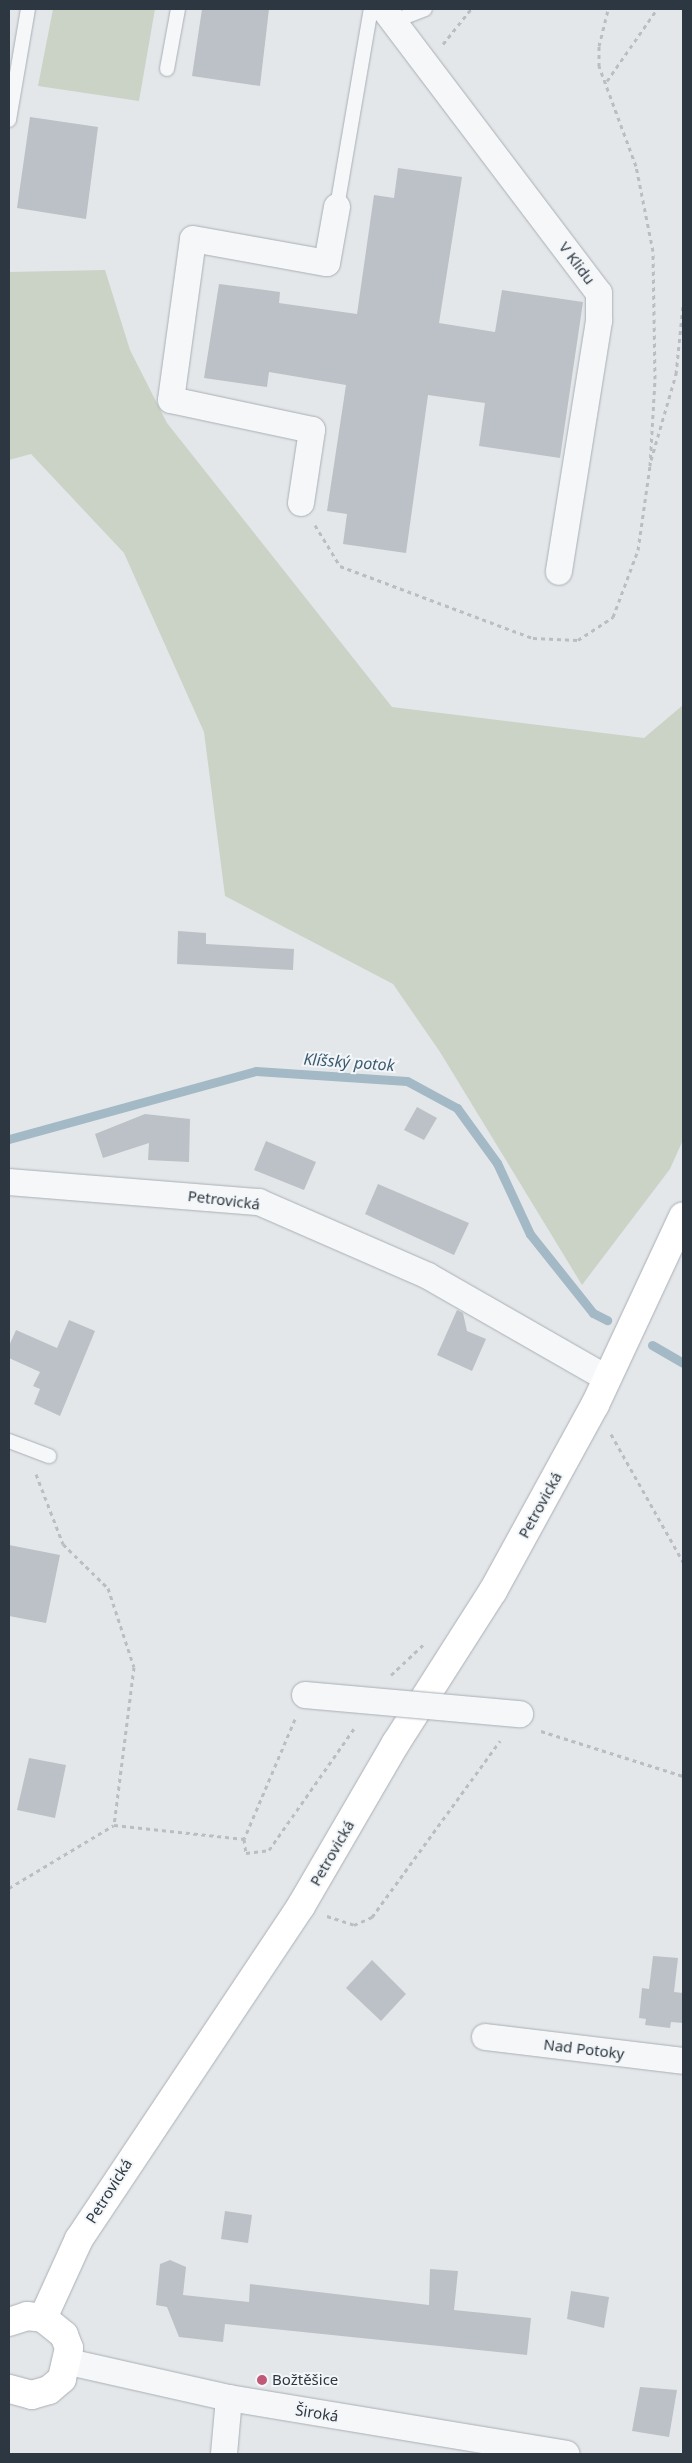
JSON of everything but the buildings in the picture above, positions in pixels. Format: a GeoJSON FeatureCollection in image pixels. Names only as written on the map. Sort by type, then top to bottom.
{"type":"FeatureCollection","features":[{"type":"Feature","properties":{"kind":"main road","name":"Petrovická"},"geometry":{"type":"LineString","coordinates":[[43,2318],[84,2230],[301,1906],[493,1591],[595,1405],[683,1216]]}},
{"type":"Feature","properties":{"kind":"main road"},"geometry":{"type":"LineString","coordinates":[[9,2322],[28,2316],[43,2318],[64,2335],[69,2362],[62,2379],[49,2390],[32,2395],[11,2396]]}},
{"type":"Feature","properties":{"kind":"street","name":"V Klidu"},"geometry":{"type":"LineString","coordinates":[[389,15],[428,62],[599,293],[599,321],[559,572]]}},
{"type":"Feature","properties":{"kind":"street"},"geometry":{"type":"LineString","coordinates":[[301,503],[312,430],[171,400],[193,239],[327,263],[337,206]]}},
{"type":"Feature","properties":{"kind":"street","name":"Petrovická"},"geometry":{"type":"LineString","coordinates":[[9,1182],[258,1202],[428,1276],[608,1379]]}},
{"type":"Feature","properties":{"kind":"street"},"geometry":{"type":"LineString","coordinates":[[305,1695],[520,1714]]}},
{"type":"Feature","properties":{"kind":"street","name":"Nad Potoky"},"geometry":{"type":"LineString","coordinates":[[485,2037],[683,2061]]}},
{"type":"Feature","properties":{"kind":"street","name":"Široká"},"geometry":{"type":"LineString","coordinates":[[69,2362],[229,2398],[566,2454]]}},
{"type":"Feature","properties":{"kind":"street"},"geometry":{"type":"LineString","coordinates":[[224,2454],[229,2398]]}},
{"type":"Feature","properties":{"kind":"lane"},"geometry":{"type":"LineString","coordinates":[[9,120],[28,9]]}},
{"type":"Feature","properties":{"kind":"lane"},"geometry":{"type":"LineString","coordinates":[[167,69],[178,9]]}},
{"type":"Feature","properties":{"kind":"lane"},"geometry":{"type":"LineString","coordinates":[[337,206],[371,9]]}},
{"type":"Feature","properties":{"kind":"lane"},"geometry":{"type":"LineString","coordinates":[[389,15],[425,9]]}},
{"type":"Feature","properties":{"kind":"lane"},"geometry":{"type":"LineString","coordinates":[[9,1441],[49,1456]]}},
{"type":"Feature","properties":{"kind":"path"},"geometry":{"type":"LineString","coordinates":[[428,62],[471,9]]}},
{"type":"Feature","properties":{"kind":"path"},"geometry":{"type":"LineString","coordinates":[[607,81],[657,9]]}},
{"type":"Feature","properties":{"kind":"path"},"geometry":{"type":"LineString","coordinates":[[650,466],[676,374],[683,305]]}},
{"type":"Feature","properties":{"kind":"path"},"geometry":{"type":"LineString","coordinates":[[595,1405],[683,1562]]}},
{"type":"Feature","properties":{"kind":"path"},"geometry":{"type":"LineString","coordinates":[[26,1448],[63,1544],[108,1588],[134,1667],[114,1825]]}},
{"type":"Feature","properties":{"kind":"path"},"geometry":{"type":"LineString","coordinates":[[388,1680],[399,1663],[430,1639]]}},
{"type":"Feature","properties":{"kind":"path"},"geometry":{"type":"LineString","coordinates":[[305,1695],[244,1839],[246,1854],[269,1850],[360,1720]]}},
{"type":"Feature","properties":{"kind":"path"},"geometry":{"type":"LineString","coordinates":[[301,1906],[354,1925],[372,1918],[520,1714],[533,1729],[683,1776]]}},
{"type":"Feature","properties":{"kind":"path"},"geometry":{"type":"LineString","coordinates":[[9,1888],[114,1825],[244,1839]]}},
{"type":"Feature","properties":{"kind":"shaded area"},"geometry":{"type":"Polygon","coordinates":[[[53,9],[155,9],[139,101],[38,86],[53,9]]]}},
{"type":"Feature","properties":{"kind":"shaded area"},"geometry":{"type":"Polygon","coordinates":[[[105,270],[130,350],[167,423],[392,707],[644,738],[683,705],[683,1140],[670,1169],[582,1285],[440,1052],[393,984],[225,896],[204,732],[124,553],[31,454],[9,460],[9,272],[105,270]]]}},
{"type":"Feature","properties":{"kind":"waterway","name":"Klíšský potok"},"geometry":{"type":"LineString","coordinates":[[9,1139],[256,1071],[407,1081],[457,1108],[497,1163],[530,1234],[593,1313],[607,1320]]}},
{"type":"Feature","properties":{"kind":"waterway","name":"Klíšský potok"},"geometry":{"type":"LineString","coordinates":[[652,1345],[683,1363]]}},
{"type":"Feature","properties":{"kind":"place","name":"Božtěšice"},"geometry":{"type":"Point","coordinates":[262,2380]}}]}
